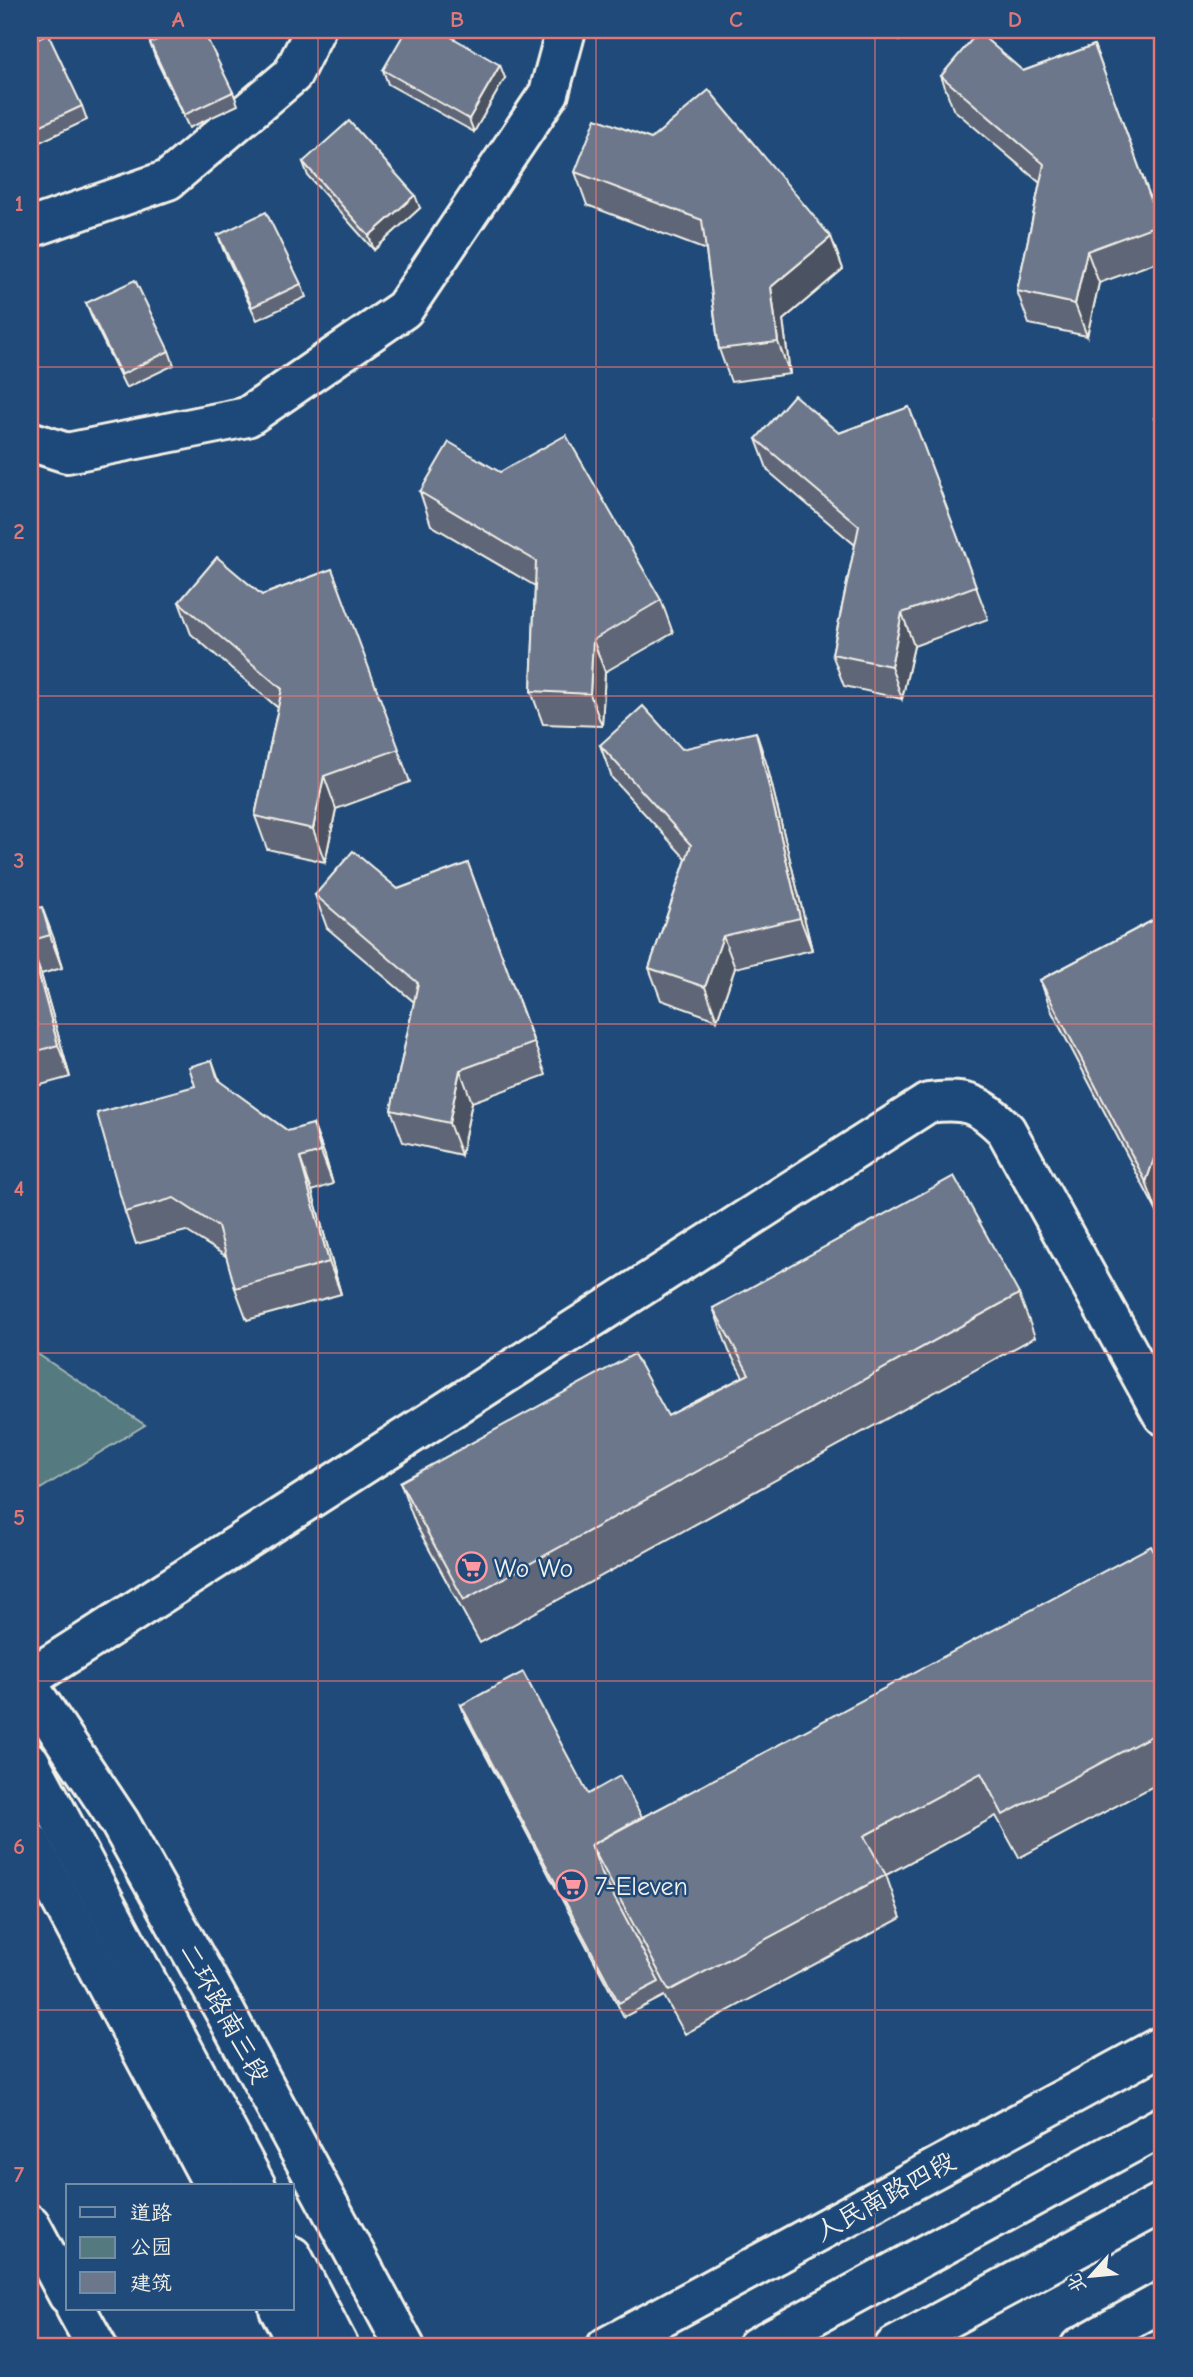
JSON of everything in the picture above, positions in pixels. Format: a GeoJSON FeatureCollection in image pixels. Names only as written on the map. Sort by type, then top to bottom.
{"type":"FeatureCollection","features":[{"type":"Feature","properties":{"kind":"main road"},"geometry":{"type":"LineString","coordinates":[[30,228],[169,180],[292,75],[315,30]]}},
{"type":"Feature","properties":{"kind":"main road"},"geometry":{"type":"LineString","coordinates":[[30,441],[67,453],[247,417],[404,309],[549,93],[566,30]]}},
{"type":"Feature","properties":{"kind":"main road"},"geometry":{"type":"LineString","coordinates":[[30,1678],[928,1102],[960,1099],[988,1112],[1006,1130],[1163,1415]]}},
{"type":"Feature","properties":{"kind":"main road","name":"二环路南三段"},"geometry":{"type":"LineString","coordinates":[[30,1688],[120,1823],[232,2024],[405,2347]]}},
{"type":"Feature","properties":{"kind":"main road"},"geometry":{"type":"LineString","coordinates":[[30,1762],[255,2184]]}},
{"type":"Feature","properties":{"kind":"main road"},"geometry":{"type":"LineString","coordinates":[[30,1842],[213,2184]]}},
{"type":"Feature","properties":{"kind":"main road","name":"人民南路四段"},"geometry":{"type":"LineString","coordinates":[[606,2347],[1163,2045]]}},
{"type":"Feature","properties":{"kind":"main road"},"geometry":{"type":"LineString","coordinates":[[756,2347],[1154,2131]]}},
{"type":"Feature","properties":{"kind":"main road"},"geometry":{"type":"LineString","coordinates":[[894,2347],[1163,2202]]}},
{"type":"Feature","properties":{"kind":"main road"},"geometry":{"type":"LineString","coordinates":[[30,2224],[66,2291]]}},
{"type":"Feature","properties":{"kind":"main road"},"geometry":{"type":"LineString","coordinates":[[294,2260],[339,2347]]}},
{"type":"Feature","properties":{"kind":"main road"},"geometry":{"type":"LineString","coordinates":[[1080,2347],[1163,2301]]}},
{"type":"Feature","properties":{"kind":"main road"},"geometry":{"type":"LineString","coordinates":[[77,2310],[97,2347]]}},
{"type":"Feature","properties":{"kind":"main road"},"geometry":{"type":"LineString","coordinates":[[280,2310],[300,2347]]}},
{"type":"Feature","properties":{"kind":"green space"},"geometry":{"type":"Polygon","coordinates":[[[30,1349],[145,1425],[32,1494],[30,1494],[30,1349]]]}},
{"type":"Feature","properties":{"kind":"building"},"geometry":{"type":"Polygon","coordinates":[[[177,30],[203,30],[233,92],[184,115],[150,43],[177,30]]]}},
{"type":"Feature","properties":{"kind":"building"},"geometry":{"type":"Polygon","coordinates":[[[406,30],[439,30],[500,65],[469,119],[383,70],[406,30]]]}},
{"type":"Feature","properties":{"kind":"building"},"geometry":{"type":"Polygon","coordinates":[[[978,32],[1023,71],[1094,45],[1160,224],[1087,251],[1075,304],[1017,291],[1044,164],[941,76],[978,32]]]}},
{"type":"Feature","properties":{"kind":"building"},"geometry":{"type":"Polygon","coordinates":[[[48,34],[82,106],[33,129],[30,122],[30,43],[48,34]]]}},
{"type":"Feature","properties":{"kind":"building"},"geometry":{"type":"Polygon","coordinates":[[[709,90],[831,237],[771,287],[778,342],[719,349],[702,220],[575,172],[596,118],[651,139],[709,90]]]}},
{"type":"Feature","properties":{"kind":"building"},"geometry":{"type":"Polygon","coordinates":[[[349,121],[415,195],[369,236],[303,162],[349,121]]]}},
{"type":"Feature","properties":{"kind":"building"},"geometry":{"type":"Polygon","coordinates":[[[266,212],[301,284],[252,307],[218,235],[266,212]]]}},
{"type":"Feature","properties":{"kind":"building"},"geometry":{"type":"Polygon","coordinates":[[[30,269],[35,281],[30,284],[30,269]]]}},
{"type":"Feature","properties":{"kind":"building"},"geometry":{"type":"Polygon","coordinates":[[[135,280],[169,351],[121,375],[86,303],[135,280]]]}},
{"type":"Feature","properties":{"kind":"building"},"geometry":{"type":"Polygon","coordinates":[[[794,395],[839,433],[909,407],[976,586],[902,613],[891,666],[832,654],[859,526],[756,439],[794,395]]]}},
{"type":"Feature","properties":{"kind":"building"},"geometry":{"type":"Polygon","coordinates":[[[1163,413],[1163,438],[1154,418],[1163,413]]]}},
{"type":"Feature","properties":{"kind":"building"},"geometry":{"type":"Polygon","coordinates":[[[566,435],[661,600],[593,640],[590,694],[531,691],[536,561],[420,492],[449,442],[500,472],[566,435]]]}},
{"type":"Feature","properties":{"kind":"building"},"geometry":{"type":"Polygon","coordinates":[[[217,557],[262,595],[332,569],[399,749],[324,776],[313,829],[255,816],[282,689],[179,602],[217,557]]]}},
{"type":"Feature","properties":{"kind":"building"},"geometry":{"type":"Polygon","coordinates":[[[643,706],[682,749],[756,732],[800,918],[723,936],[705,987],[649,968],[691,845],[600,745],[643,706]]]}},
{"type":"Feature","properties":{"kind":"building"},"geometry":{"type":"Polygon","coordinates":[[[353,851],[398,889],[468,863],[534,1043],[460,1070],[449,1123],[391,1110],[418,983],[315,895],[353,851]]]}},
{"type":"Feature","properties":{"kind":"building"},"geometry":{"type":"Polygon","coordinates":[[[42,907],[50,935],[30,941],[30,910],[42,907]]]}},
{"type":"Feature","properties":{"kind":"building"},"geometry":{"type":"Polygon","coordinates":[[[1163,915],[1163,1132],[1146,1182],[1040,980],[1163,915]]]}},
{"type":"Feature","properties":{"kind":"building"},"geometry":{"type":"Polygon","coordinates":[[[30,944],[58,1045],[30,1053],[30,944]]]}},
{"type":"Feature","properties":{"kind":"building"},"geometry":{"type":"Polygon","coordinates":[[[212,1060],[218,1080],[288,1131],[313,1124],[321,1152],[300,1158],[329,1262],[235,1288],[218,1227],[174,1198],[125,1212],[97,1113],[195,1086],[189,1067],[212,1060]]]}},
{"type":"Feature","properties":{"kind":"building"},"geometry":{"type":"Polygon","coordinates":[[[954,1176],[1019,1294],[464,1600],[400,1482],[634,1354],[668,1416],[749,1374],[713,1308],[954,1176]]]}},
{"type":"Feature","properties":{"kind":"building"},"geometry":{"type":"Polygon","coordinates":[[[1151,1546],[1163,1569],[1163,1730],[1003,1815],[981,1773],[864,1836],[886,1875],[669,1991],[591,1845],[1151,1546]]]}},
{"type":"Feature","properties":{"kind":"building"},"geometry":{"type":"Polygon","coordinates":[[[523,1672],[588,1794],[620,1776],[642,1817],[591,1845],[602,1874],[659,1982],[619,2003],[461,1705],[523,1672]]]}},
{"type":"Feature","properties":{"kind":"place","name":"Wo Wo"},"geometry":{"type":"Point","coordinates":[471,1568]}},
{"type":"Feature","properties":{"kind":"place","name":"7-Eleven"},"geometry":{"type":"Point","coordinates":[572,1886]}}]}
